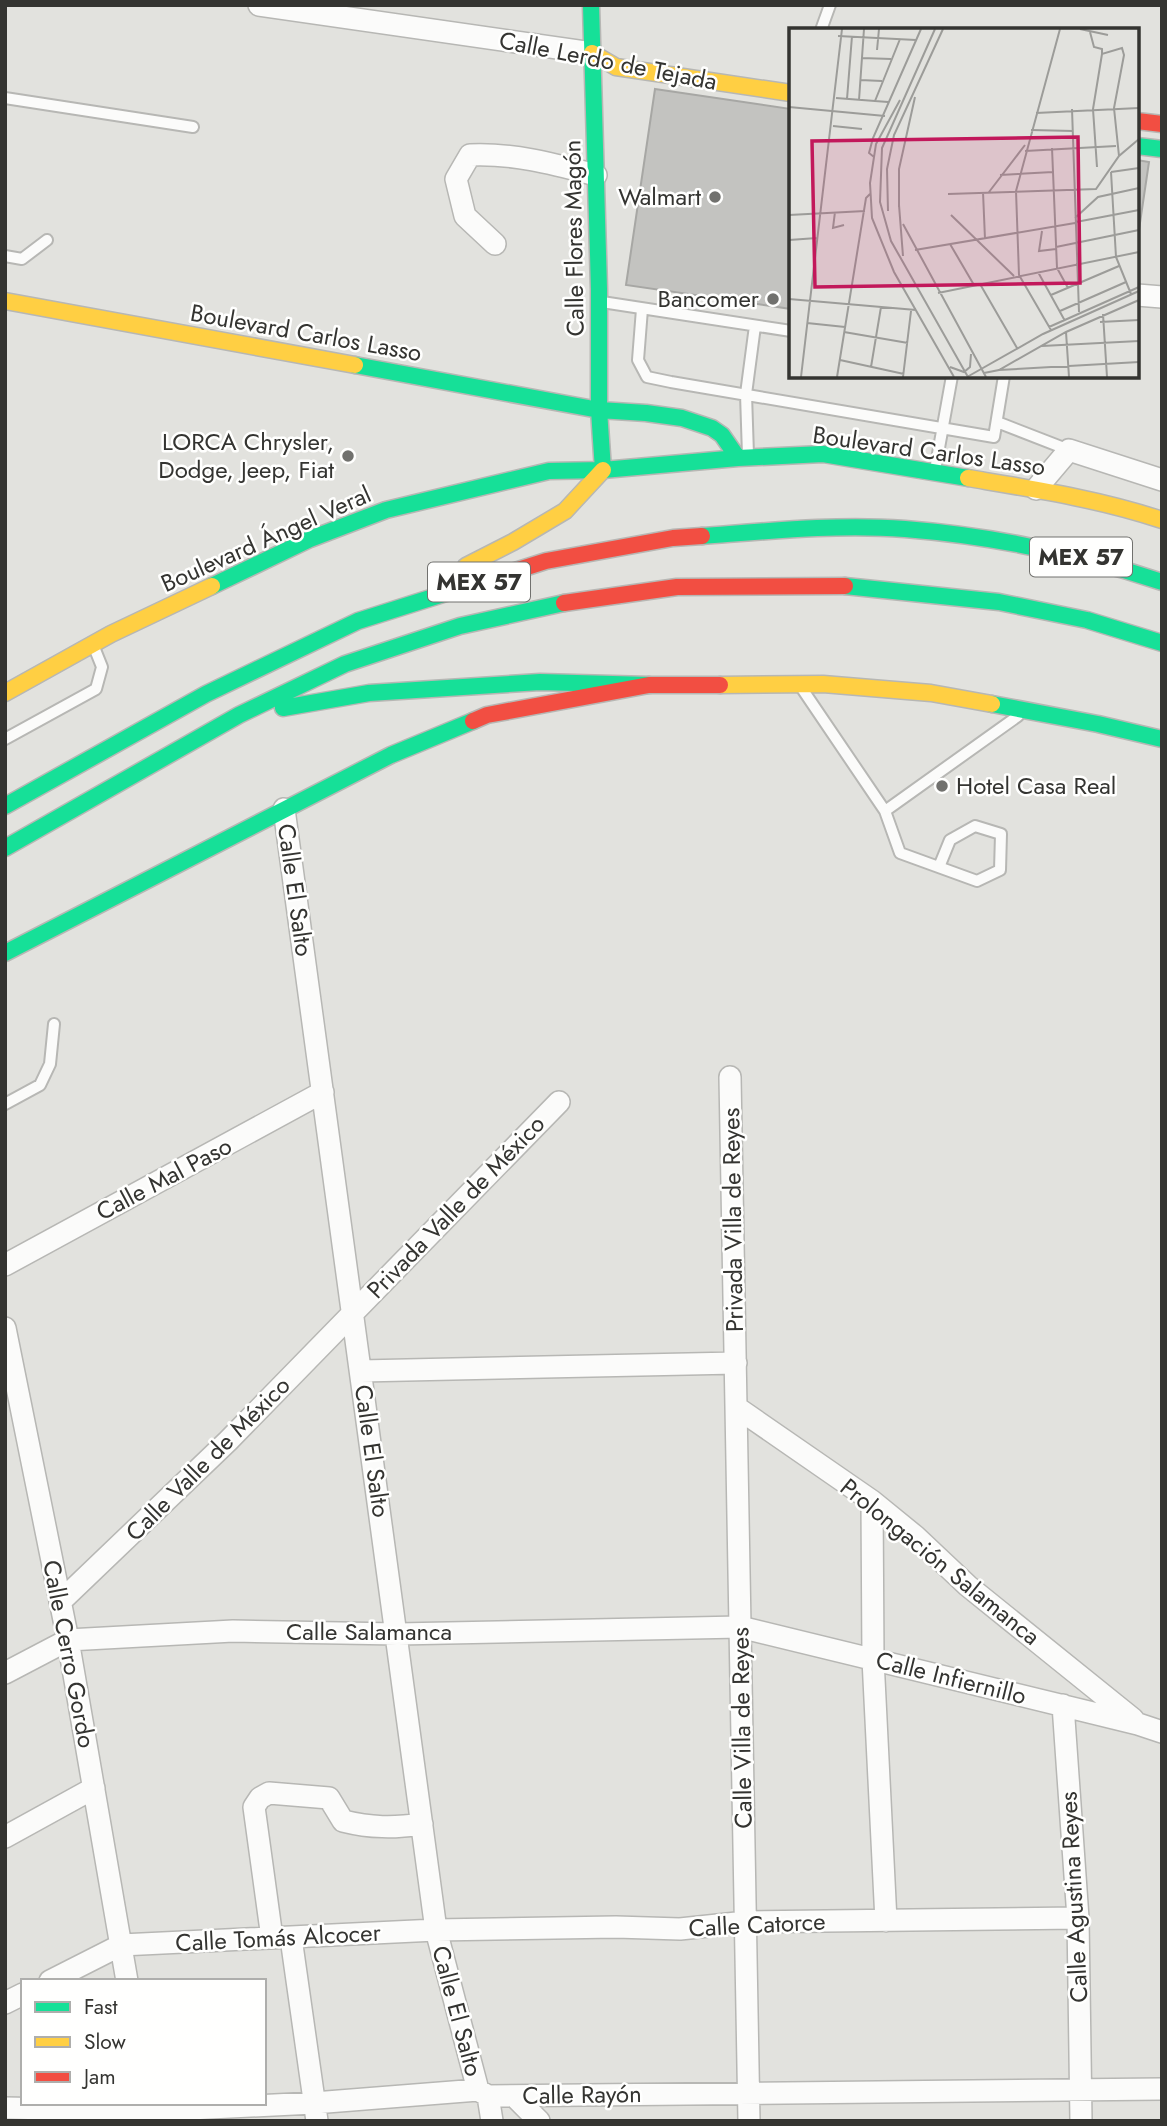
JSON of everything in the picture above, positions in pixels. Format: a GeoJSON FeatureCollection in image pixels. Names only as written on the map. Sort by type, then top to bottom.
{"type":"FeatureCollection","features":[{"type":"Feature","properties":{"kind":"main road","name":"Calle Flores Magón"},"geometry":{"type":"LineString","coordinates":[[591,5],[599,302],[599,410],[603,470]]}},
{"type":"Feature","properties":{"kind":"main road"},"geometry":{"type":"LineString","coordinates":[[592,53],[624,52]]}},
{"type":"Feature","properties":{"kind":"main road","name":"Calle Lerdo de Tejada"},"geometry":{"type":"LineString","coordinates":[[592,53],[616,67],[789,93]]}},
{"type":"Feature","properties":{"kind":"main road"},"geometry":{"type":"LineString","coordinates":[[1139,121],[1162,124]]}},
{"type":"Feature","properties":{"kind":"main road"},"geometry":{"type":"LineString","coordinates":[[1139,146],[1162,149]]}},
{"type":"Feature","properties":{"kind":"main road","name":"Boulevard Carlos Lasso"},"geometry":{"type":"LineString","coordinates":[[5,301],[599,410],[640,412],[703,422],[721,434],[743,458]]}},
{"type":"Feature","properties":{"kind":"main road","name":"Boulevard Carlos Lasso"},"geometry":{"type":"LineString","coordinates":[[603,470],[823,454],[1036,489],[1135,511],[1162,520]]}},
{"type":"Feature","properties":{"kind":"main road"},"geometry":{"type":"LineString","coordinates":[[358,621],[513,542],[565,511],[603,470]]}},
{"type":"Feature","properties":{"kind":"main road","name":"Boulevard Ángel Veral"},"geometry":{"type":"LineString","coordinates":[[5,693],[93,644],[310,539],[386,510],[549,471],[603,470]]}},
{"type":"Feature","properties":{"kind":"main road","name":"MEX 57"},"geometry":{"type":"LineString","coordinates":[[5,806],[206,694],[358,621],[546,561],[673,538],[816,527],[904,529],[999,540],[1102,562],[1162,582]]}},
{"type":"Feature","properties":{"kind":"main road","name":"MEX 57"},"geometry":{"type":"LineString","coordinates":[[5,848],[239,715],[345,664],[460,626],[547,605],[677,587],[839,585],[999,602],[1087,620],[1162,643]]}},
{"type":"Feature","properties":{"kind":"main road"},"geometry":{"type":"LineString","coordinates":[[239,715],[369,694],[540,682],[649,685],[800,684],[932,693],[1162,739]]}},
{"type":"Feature","properties":{"kind":"main road"},"geometry":{"type":"LineString","coordinates":[[5,953],[391,755],[487,715],[649,685]]}},
{"type":"Feature","properties":{"kind":"street","name":"Calle Lerdo de Tejada"},"geometry":{"type":"LineString","coordinates":[[259,5],[391,15],[592,53]]}},
{"type":"Feature","properties":{"kind":"street"},"geometry":{"type":"LineString","coordinates":[[495,244],[465,216],[456,179],[470,155],[511,156],[596,175]]}},
{"type":"Feature","properties":{"kind":"street"},"geometry":{"type":"LineString","coordinates":[[1139,295],[1162,297]]}},
{"type":"Feature","properties":{"kind":"street"},"geometry":{"type":"LineString","coordinates":[[1036,489],[1069,450],[1162,480]]}},
{"type":"Feature","properties":{"kind":"street","name":"Calle El Salto"},"geometry":{"type":"LineString","coordinates":[[284,809],[398,1634],[436,1930],[492,2121]]}},
{"type":"Feature","properties":{"kind":"street","name":"Privada Villa de Reyes"},"geometry":{"type":"LineString","coordinates":[[730,1077],[736,1363]]}},
{"type":"Feature","properties":{"kind":"street","name":"Calle Mal Paso"},"geometry":{"type":"LineString","coordinates":[[5,1265],[323,1093]]}},
{"type":"Feature","properties":{"kind":"street","name":"Privada Valle de México"},"geometry":{"type":"LineString","coordinates":[[354,1313],[559,1102]]}},
{"type":"Feature","properties":{"kind":"street","name":"Calle Valle de México"},"geometry":{"type":"LineString","coordinates":[[60,1602],[228,1441],[354,1313]]}},
{"type":"Feature","properties":{"kind":"street","name":"Calle Cerro Gordo"},"geometry":{"type":"LineString","coordinates":[[5,1328],[68,1640],[127,1979]]}},
{"type":"Feature","properties":{"kind":"street"},"geometry":{"type":"LineString","coordinates":[[361,1371],[736,1363]]}},
{"type":"Feature","properties":{"kind":"street","name":"Calle Villa de Reyes"},"geometry":{"type":"LineString","coordinates":[[736,1363],[749,2121]]}},
{"type":"Feature","properties":{"kind":"street","name":"Prolongación Salamanca"},"geometry":{"type":"LineString","coordinates":[[736,1408],[872,1501],[915,1536],[968,1586],[1138,1724]]}},
{"type":"Feature","properties":{"kind":"street"},"geometry":{"type":"LineString","coordinates":[[872,1501],[873,1659],[886,1921]]}},
{"type":"Feature","properties":{"kind":"street","name":"Calle Salamanca"},"geometry":{"type":"LineString","coordinates":[[5,1673],[68,1640],[233,1631],[398,1634],[740,1627]]}},
{"type":"Feature","properties":{"kind":"street","name":"Calle Infiernillo"},"geometry":{"type":"LineString","coordinates":[[740,1627],[1063,1705],[1162,1732]]}},
{"type":"Feature","properties":{"kind":"street","name":"Calle Agustina Reyes"},"geometry":{"type":"LineString","coordinates":[[1063,1705],[1078,1918],[1081,2121]]}},
{"type":"Feature","properties":{"kind":"street"},"geometry":{"type":"LineString","coordinates":[[5,1837],[94,1788]]}},
{"type":"Feature","properties":{"kind":"street"},"geometry":{"type":"LineString","coordinates":[[316,2112],[254,1807],[260,1798],[270,1793],[329,1798],[343,1821],[367,1827],[394,1828],[422,1824]]}},
{"type":"Feature","properties":{"kind":"street","name":"Calle Catorce"},"geometry":{"type":"LineString","coordinates":[[436,1930],[615,1927],[680,1929],[746,1922],[1078,1918]]}},
{"type":"Feature","properties":{"kind":"street","name":"Calle Tomás Alcocer"},"geometry":{"type":"LineString","coordinates":[[121,1945],[436,1930]]}},
{"type":"Feature","properties":{"kind":"street"},"geometry":{"type":"LineString","coordinates":[[54,1979],[121,1945]]}},
{"type":"Feature","properties":{"kind":"street"},"geometry":{"type":"LineString","coordinates":[[5,2003],[21,1995]]}},
{"type":"Feature","properties":{"kind":"street","name":"Calle Rayón"},"geometry":{"type":"LineString","coordinates":[[5,2108],[150,2112],[316,2112],[483,2093],[514,2096],[1162,2089]]}},
{"type":"Feature","properties":{"kind":"street"},"geometry":{"type":"LineString","coordinates":[[514,2096],[539,2121]]}},
{"type":"Feature","properties":{"kind":"lane"},"geometry":{"type":"LineString","coordinates":[[822,28],[830,5]]}},
{"type":"Feature","properties":{"kind":"lane"},"geometry":{"type":"LineString","coordinates":[[5,98],[193,127]]}},
{"type":"Feature","properties":{"kind":"lane"},"geometry":{"type":"LineString","coordinates":[[5,256],[22,259],[47,240]]}},
{"type":"Feature","properties":{"kind":"lane"},"geometry":{"type":"LineString","coordinates":[[599,302],[789,331]]}},
{"type":"Feature","properties":{"kind":"lane"},"geometry":{"type":"LineString","coordinates":[[642,309],[638,360],[647,377],[994,438],[1004,378]]}},
{"type":"Feature","properties":{"kind":"lane"},"geometry":{"type":"LineString","coordinates":[[743,458],[746,394],[755,326]]}},
{"type":"Feature","properties":{"kind":"lane"},"geometry":{"type":"LineString","coordinates":[[934,472],[952,378]]}},
{"type":"Feature","properties":{"kind":"lane"},"geometry":{"type":"LineString","coordinates":[[997,422],[1069,450]]}},
{"type":"Feature","properties":{"kind":"lane"},"geometry":{"type":"LineString","coordinates":[[5,739],[96,689],[102,667],[93,644]]}},
{"type":"Feature","properties":{"kind":"lane"},"geometry":{"type":"LineString","coordinates":[[800,684],[885,811],[900,853],[977,881],[1000,870],[1001,834],[975,826],[950,840],[939,867]]}},
{"type":"Feature","properties":{"kind":"lane"},"geometry":{"type":"LineString","coordinates":[[885,811],[1026,711]]}},
{"type":"Feature","properties":{"kind":"lane"},"geometry":{"type":"LineString","coordinates":[[5,1104],[40,1085],[50,1064],[54,1024]]}},
{"type":"Feature","properties":{"kind":"building","name":"Walmart"},"geometry":{"type":"Polygon","coordinates":[[[655,89],[789,109],[789,309],[626,285],[655,89]]]}},
{"type":"Feature","properties":{"kind":"building"},"geometry":{"type":"Polygon","coordinates":[[[1139,160],[1149,162],[1139,230],[1139,160]]]}},
{"type":"Feature","properties":{"kind":"traffic: fast"},"geometry":{"type":"LineString","coordinates":[[591,5],[599,289],[599,410],[603,470]]}},
{"type":"Feature","properties":{"kind":"traffic: fast"},"geometry":{"type":"LineString","coordinates":[[1139,146],[1162,149]]}},
{"type":"Feature","properties":{"kind":"traffic: fast"},"geometry":{"type":"LineString","coordinates":[[355,365],[599,410],[682,418],[712,428],[722,435],[738,458]]}},
{"type":"Feature","properties":{"kind":"traffic: fast"},"geometry":{"type":"LineString","coordinates":[[212,586],[310,539],[386,510],[549,471],[603,470],[738,458],[823,454],[968,478]]}},
{"type":"Feature","properties":{"kind":"traffic: fast"},"geometry":{"type":"LineString","coordinates":[[702,536],[854,527],[938,532],[1035,548],[1162,582]]}},
{"type":"Feature","properties":{"kind":"traffic: fast"},"geometry":{"type":"LineString","coordinates":[[845,586],[999,602],[1087,620],[1162,643]]}},
{"type":"Feature","properties":{"kind":"traffic: fast"},"geometry":{"type":"LineString","coordinates":[[5,806],[206,694],[358,621],[462,588]]}},
{"type":"Feature","properties":{"kind":"traffic: fast"},"geometry":{"type":"LineString","coordinates":[[5,848],[239,715],[345,664],[460,626],[564,603]]}},
{"type":"Feature","properties":{"kind":"traffic: fast"},"geometry":{"type":"LineString","coordinates":[[283,708],[369,693],[540,682],[649,685]]}},
{"type":"Feature","properties":{"kind":"traffic: fast"},"geometry":{"type":"LineString","coordinates":[[992,704],[1162,739]]}},
{"type":"Feature","properties":{"kind":"traffic: fast"},"geometry":{"type":"LineString","coordinates":[[5,953],[391,755],[473,721]]}},
{"type":"Feature","properties":{"kind":"traffic: slow"},"geometry":{"type":"LineString","coordinates":[[592,53],[616,67],[789,93]]}},
{"type":"Feature","properties":{"kind":"traffic: slow"},"geometry":{"type":"LineString","coordinates":[[5,301],[355,365]]}},
{"type":"Feature","properties":{"kind":"traffic: slow"},"geometry":{"type":"LineString","coordinates":[[466,566],[565,511],[603,470]]}},
{"type":"Feature","properties":{"kind":"traffic: slow"},"geometry":{"type":"LineString","coordinates":[[968,478],[1090,500],[1162,520]]}},
{"type":"Feature","properties":{"kind":"traffic: slow"},"geometry":{"type":"LineString","coordinates":[[5,693],[111,634],[212,586]]}},
{"type":"Feature","properties":{"kind":"traffic: slow"},"geometry":{"type":"LineString","coordinates":[[720,685],[823,684],[931,693],[992,704]]}},
{"type":"Feature","properties":{"kind":"traffic: jam"},"geometry":{"type":"LineString","coordinates":[[1139,121],[1162,124]]}},
{"type":"Feature","properties":{"kind":"traffic: jam"},"geometry":{"type":"LineString","coordinates":[[462,588],[546,561],[673,538],[702,536]]}},
{"type":"Feature","properties":{"kind":"traffic: jam"},"geometry":{"type":"LineString","coordinates":[[564,603],[677,587],[845,586]]}},
{"type":"Feature","properties":{"kind":"traffic: jam"},"geometry":{"type":"LineString","coordinates":[[473,721],[487,715],[649,685],[720,685]]}},
{"type":"Feature","properties":{"kind":"place","name":"Walmart"},"geometry":{"type":"Point","coordinates":[715,197]}},
{"type":"Feature","properties":{"kind":"place","name":"Bancomer"},"geometry":{"type":"Point","coordinates":[773,299]}},
{"type":"Feature","properties":{"kind":"place","name":"LORCA Chrysler, Dodge, Jeep, Fiat"},"geometry":{"type":"Point","coordinates":[348,456]}},
{"type":"Feature","properties":{"kind":"place","name":"Hotel Casa Real"},"geometry":{"type":"Point","coordinates":[942,786]}}]}
